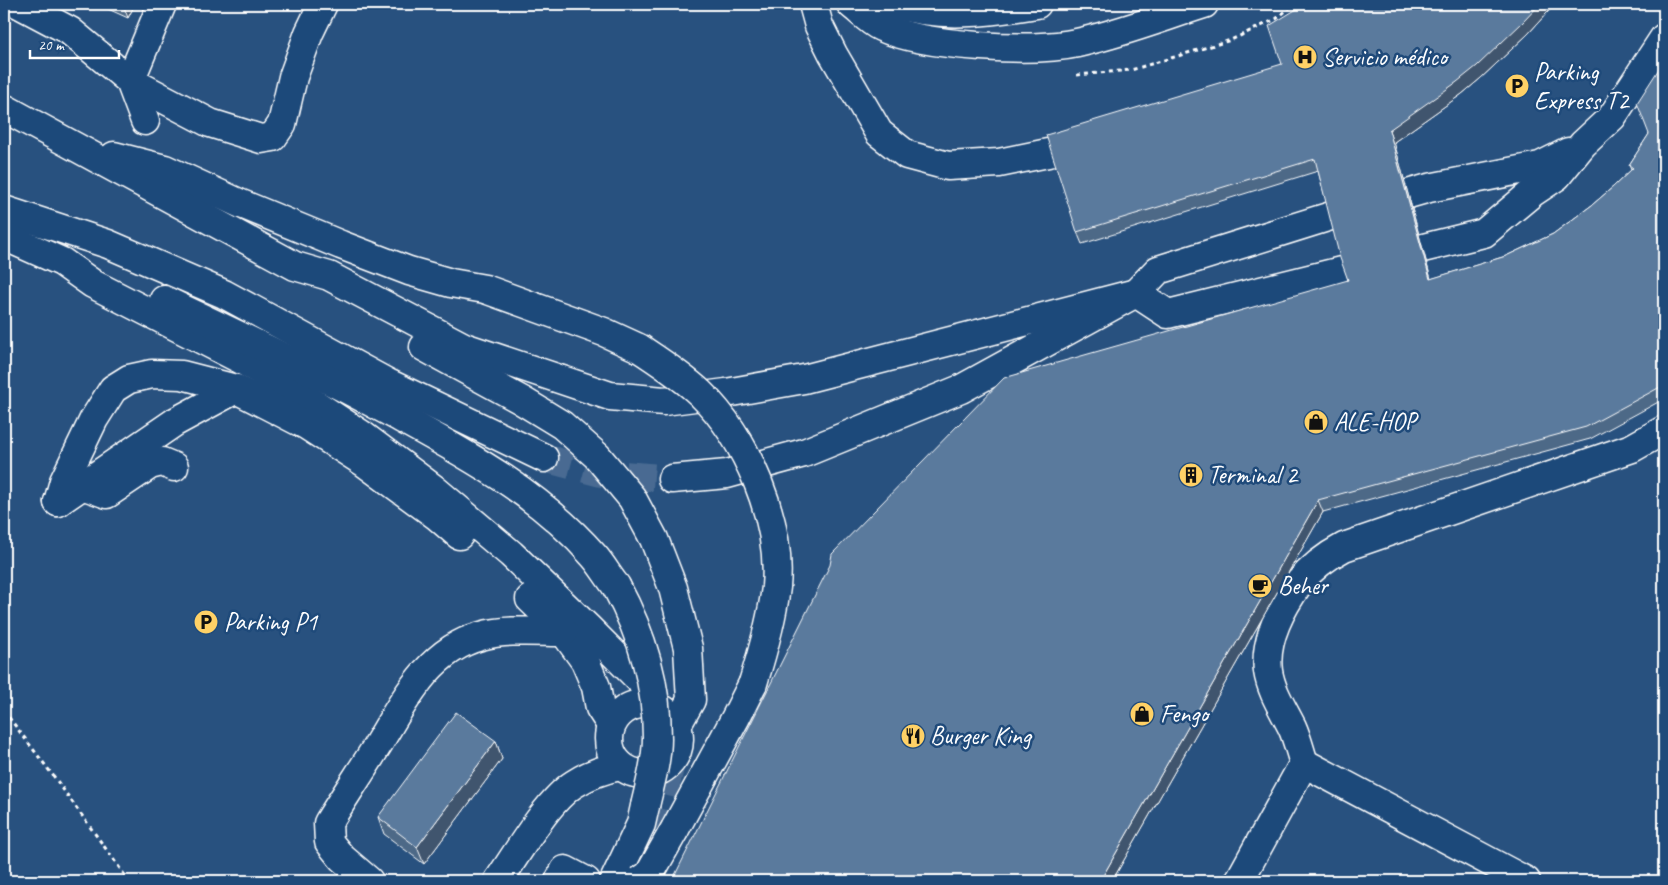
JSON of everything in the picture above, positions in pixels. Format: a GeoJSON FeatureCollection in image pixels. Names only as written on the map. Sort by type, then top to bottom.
{"type":"FeatureCollection","features":[{"type":"Feature","properties":{"kind":"street"},"geometry":{"type":"LineString","coordinates":[[19,4],[70,31],[130,81],[210,123],[261,139],[273,137],[282,124],[293,77],[309,33],[323,4]]}},
{"type":"Feature","properties":{"kind":"street"},"geometry":{"type":"LineString","coordinates":[[145,121],[130,81],[162,4]]}},
{"type":"Feature","properties":{"kind":"street"},"geometry":{"type":"LineString","coordinates":[[813,4],[819,26],[833,54],[879,133],[907,155],[948,166],[998,163],[1048,153]]}},
{"type":"Feature","properties":{"kind":"street"},"geometry":{"type":"LineString","coordinates":[[851,4],[879,27],[904,36],[972,45],[1036,47],[1076,43],[1204,4]]}},
{"type":"Feature","properties":{"kind":"street"},"geometry":{"type":"LineString","coordinates":[[893,4],[951,13],[1000,10],[1037,4]]}},
{"type":"Feature","properties":{"kind":"street"},"geometry":{"type":"LineString","coordinates":[[1423,248],[1484,233],[1534,192],[1557,176],[1583,144],[1612,117],[1664,38]]}},
{"type":"Feature","properties":{"kind":"street"},"geometry":{"type":"LineString","coordinates":[[4,108],[295,266],[329,276],[464,347],[610,396],[664,401],[726,393],[804,379],[1136,293],[1168,314],[1345,270]]}},
{"type":"Feature","properties":{"kind":"street"},"geometry":{"type":"LineString","coordinates":[[1408,194],[1429,188],[1540,166],[1583,144]]}},
{"type":"Feature","properties":{"kind":"street"},"geometry":{"type":"LineString","coordinates":[[78,147],[165,169],[248,207],[409,271],[451,283],[485,289],[604,332],[639,348],[674,371],[701,394],[726,424],[739,443],[759,482],[770,519],[774,543],[776,585],[771,617],[753,683],[649,875],[640,881]]}},
{"type":"Feature","properties":{"kind":"street"},"geometry":{"type":"LineString","coordinates":[[4,210],[108,244],[224,294],[388,383],[544,458]]}},
{"type":"Feature","properties":{"kind":"street"},"geometry":{"type":"LineString","coordinates":[[672,479],[727,474],[804,453],[961,389],[1136,293],[1158,270],[1331,216]]}},
{"type":"Feature","properties":{"kind":"street"},"geometry":{"type":"LineString","coordinates":[[4,236],[62,262],[93,284],[240,359],[303,396],[362,435],[434,489],[511,554],[641,681],[652,704]]}},
{"type":"Feature","properties":{"kind":"street"},"geometry":{"type":"LineString","coordinates":[[62,262],[102,270],[246,339],[360,396],[483,464],[546,508],[595,557],[616,586],[628,608],[642,648],[649,672],[657,739],[654,768],[641,824],[614,881]]}},
{"type":"Feature","properties":{"kind":"street"},"geometry":{"type":"LineString","coordinates":[[295,266],[320,290],[521,400],[562,426],[597,456],[632,498],[654,539],[673,588],[688,648],[691,700],[677,725]]}},
{"type":"Feature","properties":{"kind":"street"},"geometry":{"type":"LineString","coordinates":[[236,389],[175,422],[58,502],[64,481],[98,412],[113,390],[129,379],[152,374],[182,375],[236,389],[306,425],[365,463],[437,516],[502,572],[564,632],[585,661],[596,687],[600,708],[611,725]]}},
{"type":"Feature","properties":{"kind":"street"},"geometry":{"type":"LineString","coordinates":[[1526,881],[1304,763],[1293,730],[1272,687],[1268,671],[1268,650],[1275,625],[1300,582],[1328,556],[1344,547],[1632,448],[1664,430]]}},
{"type":"Feature","properties":{"kind":"street"},"geometry":{"type":"LineString","coordinates":[[82,485],[108,494],[150,465],[162,462],[174,466]]}},
{"type":"Feature","properties":{"kind":"street"},"geometry":{"type":"LineString","coordinates":[[369,881],[342,858],[328,842],[328,823],[410,692],[432,665],[452,648],[481,636],[518,632],[564,632]]}},
{"type":"Feature","properties":{"kind":"street"},"geometry":{"type":"LineString","coordinates":[[505,872],[548,809],[572,784],[602,769],[620,766],[640,774],[652,774],[671,763],[679,746],[677,725],[667,712],[652,704],[641,703],[630,706],[622,711],[611,725],[608,738],[611,752],[620,766]]}},
{"type":"Feature","properties":{"kind":"street"},"geometry":{"type":"LineString","coordinates":[[1238,881],[1304,763]]}},
{"type":"Feature","properties":{"kind":"street"},"geometry":{"type":"LineString","coordinates":[[559,881],[565,870],[586,881]]}},
{"type":"Feature","properties":{"kind":"path"},"geometry":{"type":"LineString","coordinates":[[4,711],[129,881]]}},
{"type":"Feature","properties":{"kind":"building","name":"Terminal 2"},"geometry":{"type":"Polygon","coordinates":[[[1305,4],[1540,4],[1477,66],[1389,130],[1430,279],[1506,256],[1553,234],[1613,187],[1633,168],[1629,165],[1649,134],[1637,103],[1664,61],[1664,385],[1586,427],[1318,500],[1100,881],[672,881],[830,565],[832,554],[1004,378],[1348,280],[1340,258],[1315,159],[1077,232],[1046,135],[1282,64],[1269,26],[1305,4]]]}},
{"type":"Feature","properties":{"kind":"building"},"geometry":{"type":"Polygon","coordinates":[[[456,712],[496,741],[417,847],[378,817],[456,712]]]}},
{"type":"Feature","properties":{"kind":"tunnel"},"geometry":{"type":"LineString","coordinates":[[544,458],[601,473],[672,479]]}},
{"type":"Feature","properties":{"kind":"tunnel"},"geometry":{"type":"LineString","coordinates":[[645,877],[671,763]]}},
{"type":"Feature","properties":{"kind":"place","name":"Servicio médico"},"geometry":{"type":"Point","coordinates":[1305,57]}},
{"type":"Feature","properties":{"kind":"place","name":"Parking Express T2"},"geometry":{"type":"Point","coordinates":[1517,86]}},
{"type":"Feature","properties":{"kind":"place","name":"ALE-HOP"},"geometry":{"type":"Point","coordinates":[1316,422]}},
{"type":"Feature","properties":{"kind":"place","name":"Terminal 2"},"geometry":{"type":"Point","coordinates":[1191,475]}},
{"type":"Feature","properties":{"kind":"place","name":"Beher"},"geometry":{"type":"Point","coordinates":[1260,586]}},
{"type":"Feature","properties":{"kind":"place","name":"Parking P1"},"geometry":{"type":"Point","coordinates":[206,622]}},
{"type":"Feature","properties":{"kind":"place","name":"Fengo"},"geometry":{"type":"Point","coordinates":[1142,714]}},
{"type":"Feature","properties":{"kind":"place","name":"Burger King"},"geometry":{"type":"Point","coordinates":[913,736]}}]}
